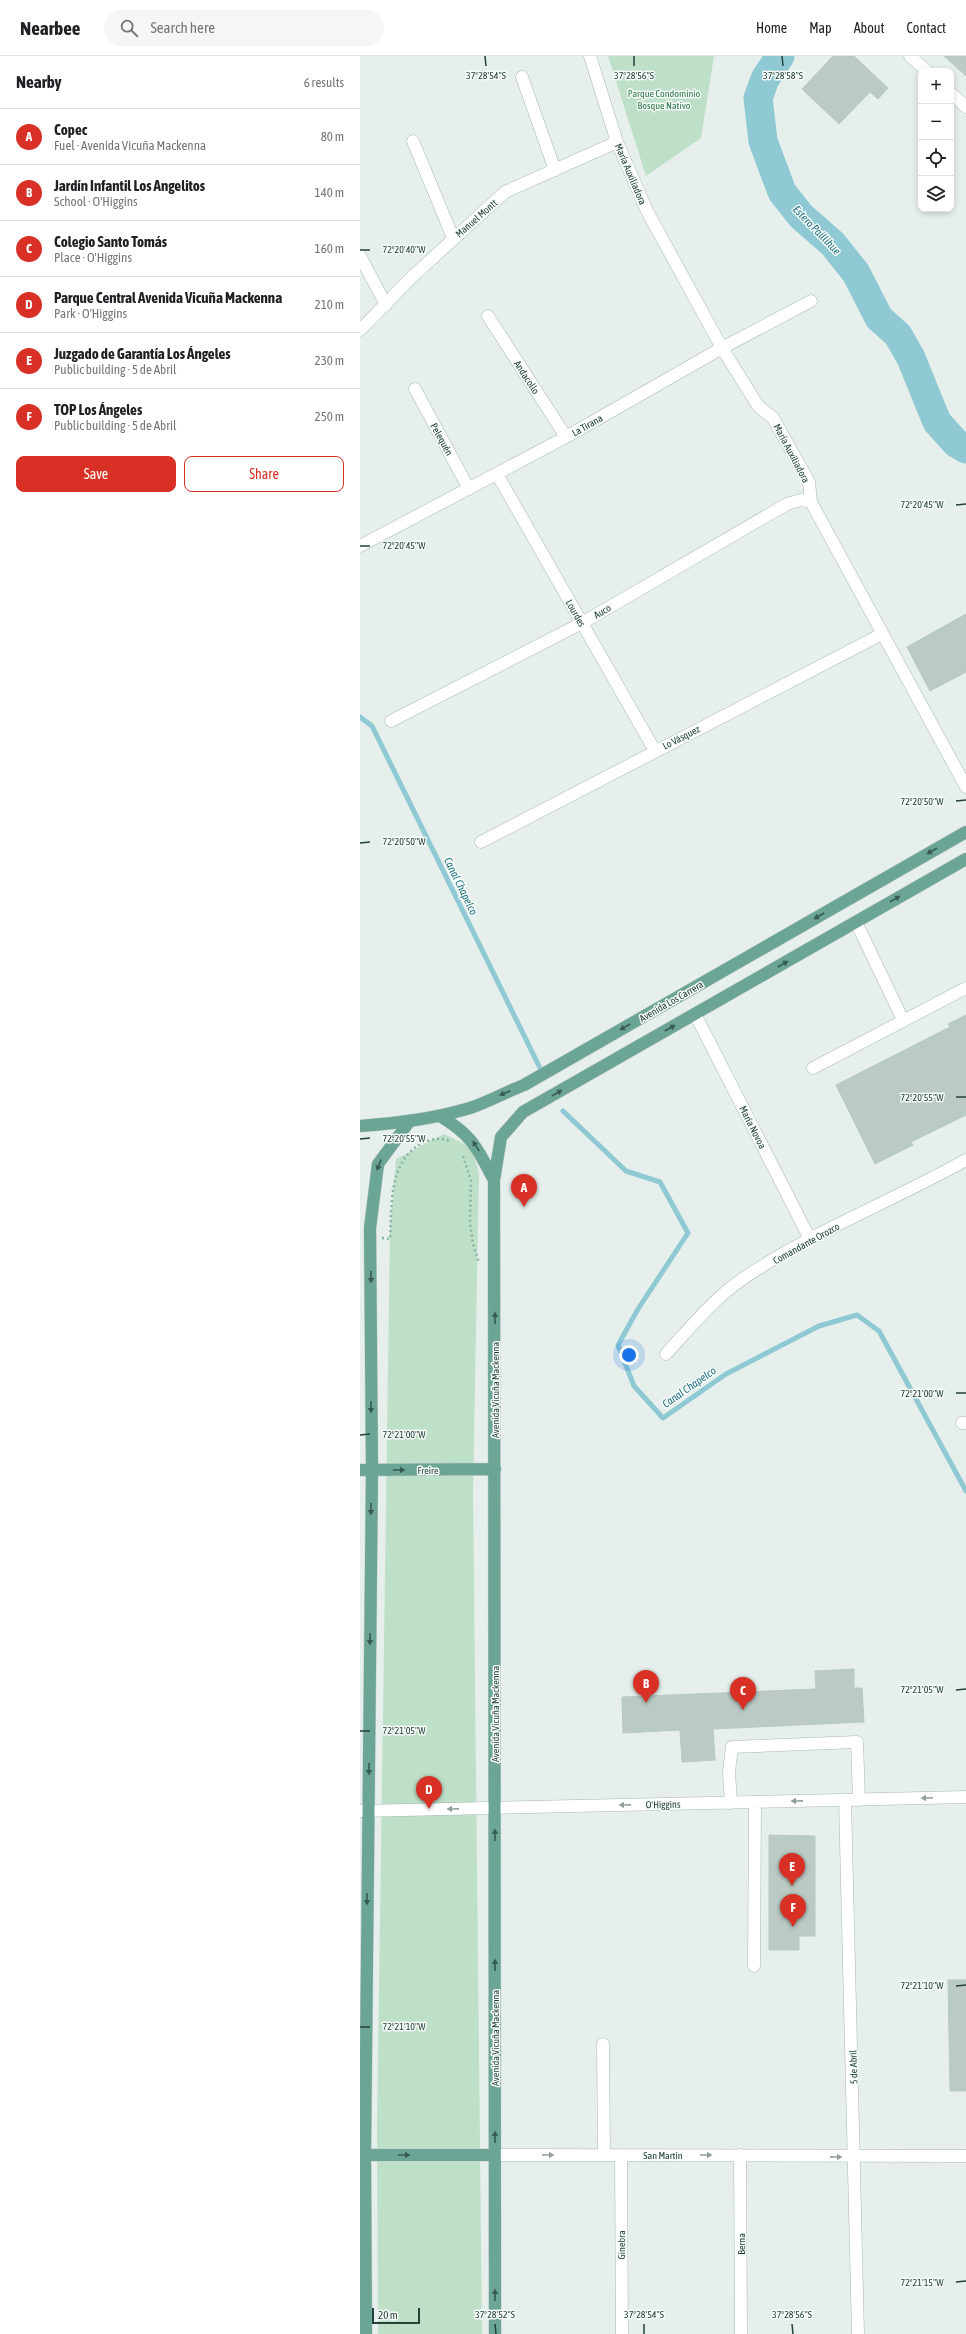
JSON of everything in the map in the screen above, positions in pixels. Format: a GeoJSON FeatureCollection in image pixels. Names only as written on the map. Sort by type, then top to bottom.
{"type":"FeatureCollection","features":[{"type":"Feature","properties":{"kind":"main road","name":"Avenida Los Carrera"},"geometry":{"type":"LineString","coordinates":[[360,1126],[409,1122],[440,1116],[471,1107],[524,1085],[966,832]]}},
{"type":"Feature","properties":{"kind":"main road"},"geometry":{"type":"LineString","coordinates":[[494,1180],[501,1137],[523,1112],[966,859]]}},
{"type":"Feature","properties":{"kind":"main road","name":"Avenida Vicuña Mackenna"},"geometry":{"type":"LineString","coordinates":[[440,1116],[465,1132],[475,1143],[494,1180],[494,2334]]}},
{"type":"Feature","properties":{"kind":"main road"},"geometry":{"type":"LineString","coordinates":[[366,2334],[362,2154],[366,1470],[370,1228],[378,1164],[409,1122]]}},
{"type":"Feature","properties":{"kind":"main road","name":"Freire"},"geometry":{"type":"LineString","coordinates":[[366,1470],[495,1469]]}},
{"type":"Feature","properties":{"kind":"main road","name":"San Martín"},"geometry":{"type":"LineString","coordinates":[[362,2154],[495,2155]]}},
{"type":"Feature","properties":{"kind":"street","name":"María Auxiliadora"},"geometry":{"type":"LineString","coordinates":[[590,56],[617,142],[647,211],[722,348],[758,406],[773,418],[809,482],[811,502],[966,787]]}},
{"type":"Feature","properties":{"kind":"street"},"geometry":{"type":"LineString","coordinates":[[910,56],[924,68]]}},
{"type":"Feature","properties":{"kind":"street"},"geometry":{"type":"LineString","coordinates":[[522,77],[556,170]]}},
{"type":"Feature","properties":{"kind":"street"},"geometry":{"type":"LineString","coordinates":[[954,96],[966,107]]}},
{"type":"Feature","properties":{"kind":"street"},"geometry":{"type":"LineString","coordinates":[[413,141],[454,238]]}},
{"type":"Feature","properties":{"kind":"street","name":"Manuel Montt"},"geometry":{"type":"LineString","coordinates":[[360,330],[412,277],[505,192],[617,142]]}},
{"type":"Feature","properties":{"kind":"street"},"geometry":{"type":"LineString","coordinates":[[360,256],[386,305]]}},
{"type":"Feature","properties":{"kind":"street","name":"La Tirana"},"geometry":{"type":"LineString","coordinates":[[360,546],[566,437],[722,348],[811,301]]}},
{"type":"Feature","properties":{"kind":"street","name":"Andacollo"},"geometry":{"type":"LineString","coordinates":[[488,316],[566,437]]}},
{"type":"Feature","properties":{"kind":"street","name":"Pelequén"},"geometry":{"type":"LineString","coordinates":[[415,389],[469,489]]}},
{"type":"Feature","properties":{"kind":"street","name":"Lourdes"},"geometry":{"type":"LineString","coordinates":[[496,474],[655,751]]}},
{"type":"Feature","properties":{"kind":"street","name":"Auco"},"geometry":{"type":"LineString","coordinates":[[391,721],[582,623],[787,504],[801,500],[811,502]]}},
{"type":"Feature","properties":{"kind":"street","name":"Lo Vásquez"},"geometry":{"type":"LineString","coordinates":[[481,842],[882,634]]}},
{"type":"Feature","properties":{"kind":"street"},"geometry":{"type":"LineString","coordinates":[[856,922],[904,1020]]}},
{"type":"Feature","properties":{"kind":"street"},"geometry":{"type":"LineString","coordinates":[[813,1068],[966,988]]}},
{"type":"Feature","properties":{"kind":"street","name":"María Novoa"},"geometry":{"type":"LineString","coordinates":[[695,1014],[810,1239]]}},
{"type":"Feature","properties":{"kind":"street","name":"Comandante Orozco"},"geometry":{"type":"LineString","coordinates":[[666,1354],[713,1304],[743,1278],[810,1239],[965,1162]]}},
{"type":"Feature","properties":{"kind":"street"},"geometry":{"type":"LineString","coordinates":[[731,1803],[729,1772],[732,1747],[857,1742],[859,1800]]}},
{"type":"Feature","properties":{"kind":"street","name":"O'Higgins"},"geometry":{"type":"LineString","coordinates":[[364,1811],[966,1797]]}},
{"type":"Feature","properties":{"kind":"street","name":"5 de Abril"},"geometry":{"type":"LineString","coordinates":[[845,1800],[855,2157],[858,2334]]}},
{"type":"Feature","properties":{"kind":"street"},"geometry":{"type":"LineString","coordinates":[[754,1966],[755,1802]]}},
{"type":"Feature","properties":{"kind":"street"},"geometry":{"type":"LineString","coordinates":[[603,2044],[604,2155]]}},
{"type":"Feature","properties":{"kind":"street","name":"San Martín"},"geometry":{"type":"LineString","coordinates":[[495,2155],[740,2155],[855,2157],[966,2156]]}},
{"type":"Feature","properties":{"kind":"street","name":"Ginebra"},"geometry":{"type":"LineString","coordinates":[[621,2155],[622,2334]]}},
{"type":"Feature","properties":{"kind":"street","name":"Berna"},"geometry":{"type":"LineString","coordinates":[[740,2155],[741,2334]]}},
{"type":"Feature","properties":{"kind":"path"},"geometry":{"type":"LineString","coordinates":[[461,1150],[471,1181],[470,1223],[473,1244],[480,1266]]}},
{"type":"Feature","properties":{"kind":"green space","name":"Parque Condominio Bosque Nativo"},"geometry":{"type":"Polygon","coordinates":[[[608,56],[714,56],[701,138],[646,176],[608,56]]]}},
{"type":"Feature","properties":{"kind":"green space"},"geometry":{"type":"Polygon","coordinates":[[[444,1134],[471,1147],[479,1173],[473,1492],[482,2334],[378,2334],[377,2126],[390,1230],[396,1159],[444,1134]]]}},
{"type":"Feature","properties":{"kind":"building"},"geometry":{"type":"Polygon","coordinates":[[[833,56],[854,56],[888,88],[878,99],[870,92],[839,124],[802,89],[833,56]]]}},
{"type":"Feature","properties":{"kind":"building"},"geometry":{"type":"Polygon","coordinates":[[[944,56],[966,56],[966,76],[944,56]]]}},
{"type":"Feature","properties":{"kind":"building"},"geometry":{"type":"Polygon","coordinates":[[[966,614],[966,672],[930,691],[907,647],[966,614]]]}},
{"type":"Feature","properties":{"kind":"building"},"geometry":{"type":"Polygon","coordinates":[[[966,1015],[966,1115],[911,1142],[913,1145],[875,1164],[836,1085],[950,1027],[948,1024],[966,1015]]]}},
{"type":"Feature","properties":{"kind":"building"},"geometry":{"type":"Polygon","coordinates":[[[854,1669],[854,1688],[862,1688],[864,1722],[713,1729],[715,1760],[682,1762],[680,1730],[623,1733],[622,1697],[816,1689],[815,1671],[854,1669]]]}},
{"type":"Feature","properties":{"kind":"building"},"geometry":{"type":"Polygon","coordinates":[[[769,1835],[815,1836],[815,1936],[799,1936],[799,1950],[769,1950],[769,1835]]]}},
{"type":"Feature","properties":{"kind":"building"},"geometry":{"type":"Polygon","coordinates":[[[948,1980],[966,1980],[966,2091],[950,2091],[948,1980]]]}},
{"type":"Feature","properties":{"kind":"waterway","name":"Estero Paillihue"},"geometry":{"type":"LineString","coordinates":[[780,56],[765,79],[758,98],[763,141],[782,192],[801,216],[833,244],[856,273],[879,318],[898,335],[911,358],[937,422],[956,443],[966,449]]}},
{"type":"Feature","properties":{"kind":"waterway","name":"Canal Chapelco"},"geometry":{"type":"LineString","coordinates":[[360,717],[372,726],[540,1068]]}},
{"type":"Feature","properties":{"kind":"waterway","name":"Canal Chapelco"},"geometry":{"type":"LineString","coordinates":[[563,1111],[626,1171],[660,1182],[688,1233],[638,1309],[618,1345],[634,1386],[663,1418],[726,1374],[819,1326],[857,1315],[879,1331],[966,1491]]}},
{"type":"Feature","properties":{"kind":"place","name":"Copec"},"geometry":{"type":"Point","coordinates":[524,1207]}},
{"type":"Feature","properties":{"kind":"place","name":"Jardín Infantil Los Angelitos"},"geometry":{"type":"Point","coordinates":[646,1703]}},
{"type":"Feature","properties":{"kind":"place","name":"Colegio Santo Tomás"},"geometry":{"type":"Point","coordinates":[743,1710]}},
{"type":"Feature","properties":{"kind":"place","name":"Parque Central Avenida Vicuña Mackenna"},"geometry":{"type":"Point","coordinates":[429,1809]}},
{"type":"Feature","properties":{"kind":"place","name":"Juzgado de Garantía Los Ángeles"},"geometry":{"type":"Point","coordinates":[792,1886]}},
{"type":"Feature","properties":{"kind":"place","name":"TOP Los Ángeles"},"geometry":{"type":"Point","coordinates":[793,1927]}}]}
